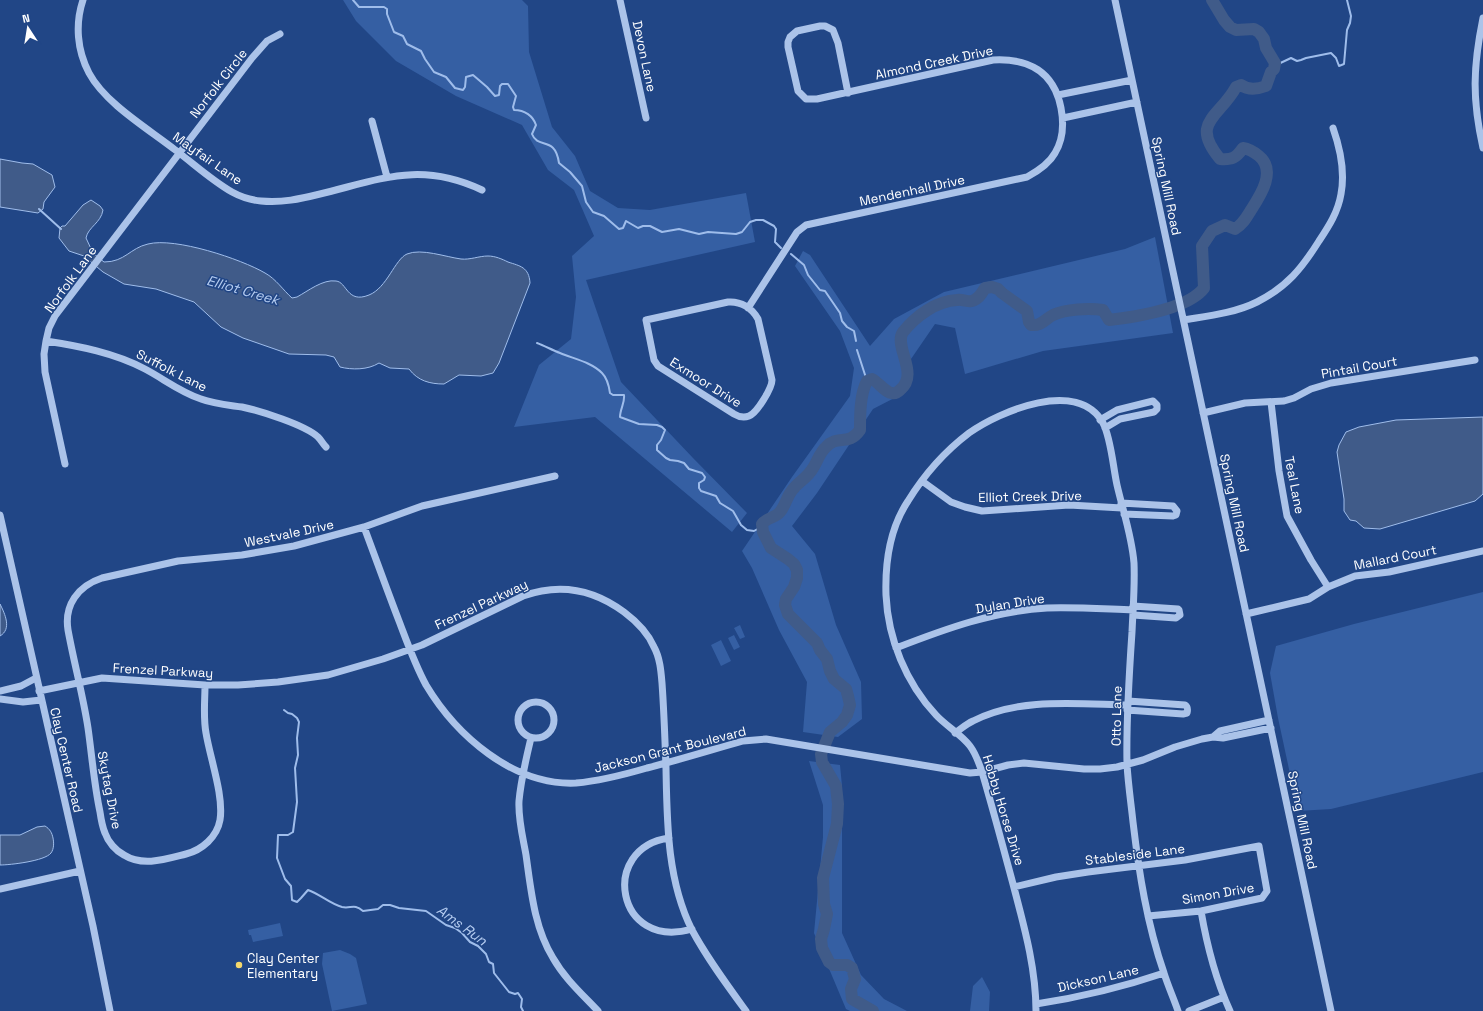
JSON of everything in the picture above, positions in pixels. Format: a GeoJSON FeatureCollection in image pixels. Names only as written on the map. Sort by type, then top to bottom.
{"type":"FeatureCollection","features":[{"type":"Feature","properties":{"kind":"street","name":"Mayfair Lane"},"geometry":{"type":"LineString","coordinates":[[83,0],[80,10],[77,34],[82,57],[89,74],[97,86],[110,99],[200,169],[245,198],[259,201],[286,201],[405,174],[423,174],[447,177],[482,190]]}},
{"type":"Feature","properties":{"kind":"street","name":"Devon Lane"},"geometry":{"type":"LineString","coordinates":[[620,0],[646,118]]}},
{"type":"Feature","properties":{"kind":"street","name":"Spring Mill Road"},"geometry":{"type":"LineString","coordinates":[[1115,0],[1330,1011]]}},
{"type":"Feature","properties":{"kind":"street"},"geometry":{"type":"LineString","coordinates":[[1483,18],[1476,56],[1474,80],[1475,104],[1483,148]]}},
{"type":"Feature","properties":{"kind":"street","name":"Almond Creek Drive"},"geometry":{"type":"LineString","coordinates":[[848,93],[838,43],[833,30],[825,26],[820,26],[794,33],[788,42],[788,47],[798,91],[806,99],[817,99],[848,93],[993,60],[1008,59],[1030,65],[1038,70],[1046,77],[1058,95]]}},
{"type":"Feature","properties":{"kind":"street","name":"Norfolk Circle"},"geometry":{"type":"LineString","coordinates":[[179,153],[264,44],[280,34]]}},
{"type":"Feature","properties":{"kind":"street"},"geometry":{"type":"LineString","coordinates":[[1058,95],[1132,80]]}},
{"type":"Feature","properties":{"kind":"street","name":"Mendenhall Drive"},"geometry":{"type":"LineString","coordinates":[[748,308],[797,232],[803,226],[1027,177],[1038,170],[1054,154],[1059,145],[1063,118],[1058,95]]}},
{"type":"Feature","properties":{"kind":"street"},"geometry":{"type":"LineString","coordinates":[[1063,118],[1137,102]]}},
{"type":"Feature","properties":{"kind":"street"},"geometry":{"type":"LineString","coordinates":[[372,121],[387,177]]}},
{"type":"Feature","properties":{"kind":"street"},"geometry":{"type":"LineString","coordinates":[[1184,320],[1241,309],[1257,302],[1279,289],[1304,264],[1336,213],[1341,194],[1342,173],[1333,128]]}},
{"type":"Feature","properties":{"kind":"street","name":"Norfolk Lane"},"geometry":{"type":"LineString","coordinates":[[65,464],[45,372],[44,354],[49,328],[55,316],[179,153]]}},
{"type":"Feature","properties":{"kind":"street","name":"Exmoor Drive"},"geometry":{"type":"LineString","coordinates":[[728,302],[737,302],[748,308],[756,315],[760,322],[772,382],[770,388],[754,412],[748,416],[742,417],[734,414],[658,366],[654,360],[646,320],[728,302]]}},
{"type":"Feature","properties":{"kind":"street","name":"Suffolk Lane"},"geometry":{"type":"LineString","coordinates":[[46,341],[120,358],[146,369],[172,386],[200,399],[269,414],[311,432],[319,438],[326,447]]}},
{"type":"Feature","properties":{"kind":"street","name":"Pintail Court"},"geometry":{"type":"LineString","coordinates":[[1203,413],[1245,403],[1284,401],[1322,385],[1475,360]]}},
{"type":"Feature","properties":{"kind":"street","name":"Hobby Horse Drive"},"geometry":{"type":"LineString","coordinates":[[1036,1007],[1028,942],[982,772],[969,745],[936,716],[906,672],[896,648],[887,607],[886,588],[888,561],[890,545],[897,523],[906,504],[940,458],[970,432],[997,417],[1019,409],[1046,402],[1065,400],[1082,404],[1089,408],[1100,420]]}},
{"type":"Feature","properties":{"kind":"street"},"geometry":{"type":"LineString","coordinates":[[1100,420],[1117,410],[1153,401],[1156,403],[1157,409],[1154,412],[1120,419],[1105,428]]}},
{"type":"Feature","properties":{"kind":"street","name":"Teal Lane"},"geometry":{"type":"LineString","coordinates":[[1271,402],[1279,471],[1287,516],[1311,560],[1328,587]]}},
{"type":"Feature","properties":{"kind":"street","name":"Otto Lane"},"geometry":{"type":"LineString","coordinates":[[1100,420],[1105,428],[1108,440],[1134,561],[1127,764],[1138,866],[1148,916],[1164,973],[1178,1011]]}},
{"type":"Feature","properties":{"kind":"street","name":"Westvale Drive"},"geometry":{"type":"LineString","coordinates":[[70,641],[67,621],[71,602],[80,590],[96,580],[185,560],[242,555],[294,546],[364,528],[422,506],[555,476]]}},
{"type":"Feature","properties":{"kind":"street","name":"Elliot Creek Drive"},"geometry":{"type":"LineString","coordinates":[[922,481],[951,502],[982,511],[1069,506],[1122,508],[1173,506],[1177,511],[1176,515],[1172,516],[1122,508]]}},
{"type":"Feature","properties":{"kind":"street","name":"Clay Center Road"},"geometry":{"type":"LineString","coordinates":[[0,515],[93,926],[110,1011]]}},
{"type":"Feature","properties":{"kind":"street","name":"Jackson Grant Boulevard"},"geometry":{"type":"LineString","coordinates":[[364,528],[410,650],[426,684],[437,700],[468,737],[493,756],[523,773],[547,780],[575,783],[605,780],[743,741],[766,740],[970,772],[982,772],[1008,765],[1024,763],[1084,769],[1100,769],[1117,767],[1142,760],[1174,747],[1202,739],[1213,737],[1223,738],[1271,728]]}},
{"type":"Feature","properties":{"kind":"street","name":"Mallard Court"},"geometry":{"type":"LineString","coordinates":[[1246,614],[1309,599],[1328,587],[1356,576],[1389,572],[1483,551]]}},
{"type":"Feature","properties":{"kind":"street","name":"Frenzel Parkway"},"geometry":{"type":"LineString","coordinates":[[39,691],[95,679],[109,678],[205,685],[267,683],[317,677],[368,664],[410,650],[534,592],[558,589],[584,591],[603,598],[616,606],[639,625],[650,640],[658,658],[662,683],[669,838],[675,879],[692,929],[705,952],[746,1011]]}},
{"type":"Feature","properties":{"kind":"street","name":"Dylan Drive"},"geometry":{"type":"LineString","coordinates":[[896,648],[951,627],[994,615],[1024,610],[1067,608],[1133,610],[1178,609],[1180,615],[1176,618],[1133,610]]}},
{"type":"Feature","properties":{"kind":"street","name":"Skytag Drive"},"geometry":{"type":"LineString","coordinates":[[70,641],[87,726],[93,778],[104,831],[111,844],[120,853],[134,860],[159,860],[194,851],[208,843],[219,826],[221,806],[205,730],[205,685]]}},
{"type":"Feature","properties":{"kind":"street"},"geometry":{"type":"LineString","coordinates":[[0,691],[21,686],[36,678]]}},
{"type":"Feature","properties":{"kind":"street"},"geometry":{"type":"LineString","coordinates":[[0,699],[23,702],[41,700]]}},
{"type":"Feature","properties":{"kind":"street"},"geometry":{"type":"LineString","coordinates":[[534,702],[541,703],[553,714],[554,725],[548,735],[531,738],[526,735],[519,725],[518,719],[523,708],[528,704],[534,702]]}},
{"type":"Feature","properties":{"kind":"street"},"geometry":{"type":"LineString","coordinates":[[955,733],[971,722],[984,716],[1025,706],[1063,703],[1185,705],[1187,706],[1188,710],[1187,713],[1183,714],[1128,705]]}},
{"type":"Feature","properties":{"kind":"street","name":"Jackson Grant Boulevard"},"geometry":{"type":"LineString","coordinates":[[1213,737],[1220,731],[1269,720]]}},
{"type":"Feature","properties":{"kind":"street"},"geometry":{"type":"LineString","coordinates":[[531,738],[523,773],[520,799],[521,824],[538,926],[552,957],[562,972],[570,983],[598,1011]]}},
{"type":"Feature","properties":{"kind":"street"},"geometry":{"type":"LineString","coordinates":[[669,838],[651,844],[640,851],[635,857],[626,873],[626,900],[635,915],[646,926],[661,932],[674,933],[692,929]]}},
{"type":"Feature","properties":{"kind":"street","name":"Stableside Lane"},"geometry":{"type":"LineString","coordinates":[[1014,888],[1056,877],[1185,860],[1259,846]]}},
{"type":"Feature","properties":{"kind":"street","name":"Simon Drive"},"geometry":{"type":"LineString","coordinates":[[1148,916],[1201,911],[1262,898],[1267,891],[1259,846]]}},
{"type":"Feature","properties":{"kind":"street"},"geometry":{"type":"LineString","coordinates":[[0,889],[80,871]]}},
{"type":"Feature","properties":{"kind":"street"},"geometry":{"type":"LineString","coordinates":[[1201,911],[1207,946],[1213,968],[1230,1011]]}},
{"type":"Feature","properties":{"kind":"street","name":"Dickson Lane"},"geometry":{"type":"LineString","coordinates":[[1036,1007],[1103,992],[1164,973]]}},
{"type":"Feature","properties":{"kind":"street"},"geometry":{"type":"LineString","coordinates":[[1189,1011],[1224,997]]}},
{"type":"Feature","properties":{"kind":"shaded area"},"geometry":{"type":"Polygon","coordinates":[[[343,0],[522,0],[528,6],[529,52],[552,127],[575,156],[590,191],[618,208],[650,210],[746,193],[755,242],[586,280],[621,382],[747,513],[732,532],[595,417],[514,427],[539,365],[571,339],[576,297],[572,256],[594,236],[574,190],[548,170],[522,125],[456,96],[396,61],[356,21],[343,0]]]}},
{"type":"Feature","properties":{"kind":"shaded area"},"geometry":{"type":"Polygon","coordinates":[[[1155,237],[1173,333],[1043,351],[965,374],[955,328],[935,324],[911,359],[906,392],[873,409],[817,493],[792,526],[815,554],[836,625],[861,682],[862,719],[838,737],[803,732],[807,682],[779,630],[752,568],[742,551],[792,477],[850,396],[854,368],[840,331],[795,266],[803,251],[810,255],[870,346],[894,319],[944,292],[1125,249],[1155,237]]]}},
{"type":"Feature","properties":{"kind":"shaded area"},"geometry":{"type":"Polygon","coordinates":[[[1483,592],[1483,772],[1331,809],[1298,811],[1270,673],[1276,646],[1354,624],[1483,592]]]}},
{"type":"Feature","properties":{"kind":"shaded area"},"geometry":{"type":"Polygon","coordinates":[[[740,625],[745,637],[740,639],[734,628],[740,625]]]}},
{"type":"Feature","properties":{"kind":"shaded area"},"geometry":{"type":"Polygon","coordinates":[[[734,635],[740,647],[734,650],[728,638],[734,635]]]}},
{"type":"Feature","properties":{"kind":"shaded area"},"geometry":{"type":"Polygon","coordinates":[[[721,640],[731,661],[721,666],[711,645],[721,640]]]}},
{"type":"Feature","properties":{"kind":"shaded area"},"geometry":{"type":"Polygon","coordinates":[[[809,761],[840,765],[842,786],[842,933],[861,975],[884,999],[907,1011],[850,1011],[846,1009],[814,933],[823,837],[823,805],[809,761]]]}},
{"type":"Feature","properties":{"kind":"shaded area"},"geometry":{"type":"Polygon","coordinates":[[[280,923],[283,936],[253,942],[251,935],[249,935],[248,930],[280,923]]]}},
{"type":"Feature","properties":{"kind":"shaded area"},"geometry":{"type":"Polygon","coordinates":[[[340,950],[356,958],[367,1004],[332,1011],[322,964],[323,953],[340,950]]]}},
{"type":"Feature","properties":{"kind":"shaded area"},"geometry":{"type":"Polygon","coordinates":[[[982,977],[990,992],[989,1011],[970,1011],[973,986],[982,977]]]}},
{"type":"Feature","properties":{"kind":"water"},"geometry":{"type":"Polygon","coordinates":[[[0,159],[33,164],[52,175],[55,187],[44,202],[43,209],[38,213],[0,207],[0,159]]]}},
{"type":"Feature","properties":{"kind":"water"},"geometry":{"type":"Polygon","coordinates":[[[91,200],[103,210],[100,218],[89,231],[86,238],[93,253],[104,262],[117,260],[136,248],[148,244],[160,243],[191,246],[225,256],[254,267],[273,278],[292,298],[297,297],[321,284],[331,281],[340,282],[348,292],[356,297],[369,295],[381,286],[403,257],[413,252],[461,259],[485,256],[496,257],[526,270],[530,283],[499,363],[493,373],[481,376],[459,375],[444,384],[439,384],[420,379],[409,369],[390,368],[379,363],[365,368],[345,368],[340,367],[334,357],[326,355],[289,354],[243,338],[221,327],[194,302],[156,289],[124,284],[103,272],[84,256],[69,251],[59,238],[60,228],[65,226],[83,205],[91,200]]]}},
{"type":"Feature","properties":{"kind":"water"},"geometry":{"type":"Polygon","coordinates":[[[1483,417],[1483,494],[1475,501],[1380,529],[1364,528],[1356,521],[1350,520],[1344,511],[1344,499],[1337,452],[1346,432],[1359,427],[1396,420],[1483,417]]]}},
{"type":"Feature","properties":{"kind":"water"},"geometry":{"type":"Polygon","coordinates":[[[0,604],[7,625],[4,633],[0,636],[0,604]]]}},
{"type":"Feature","properties":{"kind":"water"},"geometry":{"type":"Polygon","coordinates":[[[45,826],[52,834],[53,838],[54,846],[51,853],[35,860],[0,865],[0,835],[20,835],[37,827],[45,826]]]}},
{"type":"Feature","properties":{"kind":"waterway"},"geometry":{"type":"LineString","coordinates":[[353,0],[359,7],[384,7],[387,9],[387,14],[394,32],[403,36],[407,44],[421,51],[434,72],[446,77],[455,88],[463,90],[465,87],[466,77],[473,75],[495,96],[499,95],[500,86],[502,84],[508,84],[516,96],[513,107],[514,110],[525,112],[531,116],[535,122],[536,125],[532,134],[535,139],[554,149],[559,163],[570,172],[582,186],[586,202],[593,212],[604,216],[619,229],[623,228],[626,221],[638,228],[650,226],[662,232],[679,229],[699,234],[708,232],[736,234],[742,232],[750,222],[763,220],[774,226],[776,229],[775,242],[781,248]]}},
{"type":"Feature","properties":{"kind":"waterway"},"geometry":{"type":"LineString","coordinates":[[873,1011],[852,999],[851,989],[855,979],[852,968],[847,965],[833,965],[829,962],[822,948],[821,939],[827,914],[824,904],[823,878],[837,824],[838,804],[836,786],[822,762],[821,754],[830,732],[842,722],[847,715],[850,705],[848,696],[846,689],[834,679],[827,659],[817,643],[788,614],[785,605],[786,599],[794,587],[797,578],[797,570],[794,564],[771,548],[763,532],[762,524],[780,512],[792,491],[811,471],[820,454],[830,443],[851,438],[860,430],[860,411],[867,381],[872,379],[890,393],[895,393],[905,383],[908,376],[901,345],[903,332],[914,320],[934,306],[949,301],[972,301],[978,297],[985,288],[992,287],[998,289],[1027,311],[1029,322],[1031,325],[1035,325],[1064,311],[1091,309],[1103,310],[1109,320],[1160,311],[1174,307],[1186,301],[1204,288],[1202,246],[1212,231],[1225,225],[1235,229],[1242,223],[1259,198],[1267,176],[1267,169],[1264,162],[1259,156],[1248,149],[1243,148],[1231,159],[1220,159],[1211,147],[1207,136],[1207,128],[1210,120],[1236,87],[1241,85],[1247,88],[1260,88],[1266,86],[1271,72],[1274,69],[1275,63],[1266,48],[1264,39],[1259,32],[1254,29],[1236,30],[1230,27],[1212,0]]}},
{"type":"Feature","properties":{"kind":"waterway"},"geometry":{"type":"LineString","coordinates":[[1274,66],[1291,58],[1297,61],[1331,53],[1336,58],[1339,66],[1344,64],[1347,30],[1351,16],[1347,0]]}},
{"type":"Feature","properties":{"kind":"waterway","name":"Elliot Creek"},"geometry":{"type":"LineString","coordinates":[[39,209],[61,229]]}},
{"type":"Feature","properties":{"kind":"waterway"},"geometry":{"type":"LineString","coordinates":[[791,254],[804,265],[808,275],[820,290],[825,291],[840,313],[842,321],[847,327],[854,331],[856,341]]}},
{"type":"Feature","properties":{"kind":"waterway"},"geometry":{"type":"LineString","coordinates":[[537,343],[588,363],[598,369],[605,377],[610,393],[613,395],[624,395],[620,417],[639,424],[657,425],[662,427],[665,430],[657,445],[657,450],[666,458],[684,463],[689,469],[702,473],[705,477],[704,480],[699,483],[699,488],[701,491],[716,496],[720,503],[733,511],[741,525],[747,530],[754,531],[761,527]]}},
{"type":"Feature","properties":{"kind":"waterway"},"geometry":{"type":"LineString","coordinates":[[857,350],[867,381]]}},
{"type":"Feature","properties":{"kind":"waterway","name":"Ams Run"},"geometry":{"type":"LineString","coordinates":[[284,710],[292,714],[299,722],[297,738],[298,755],[295,768],[297,802],[293,832],[288,835],[278,835],[277,858],[285,879],[291,886],[292,900],[297,902],[308,890],[338,906],[357,907],[363,911],[378,909],[383,905],[426,911],[446,925],[455,928],[462,933],[470,942],[478,946],[486,954],[489,962],[493,964],[494,973],[509,992],[515,994],[518,993],[522,999],[521,1007],[523,1011]]}},
{"type":"Feature","properties":{"kind":"place","name":"Clay Center Elementary"},"geometry":{"type":"Point","coordinates":[239,965]}}]}
